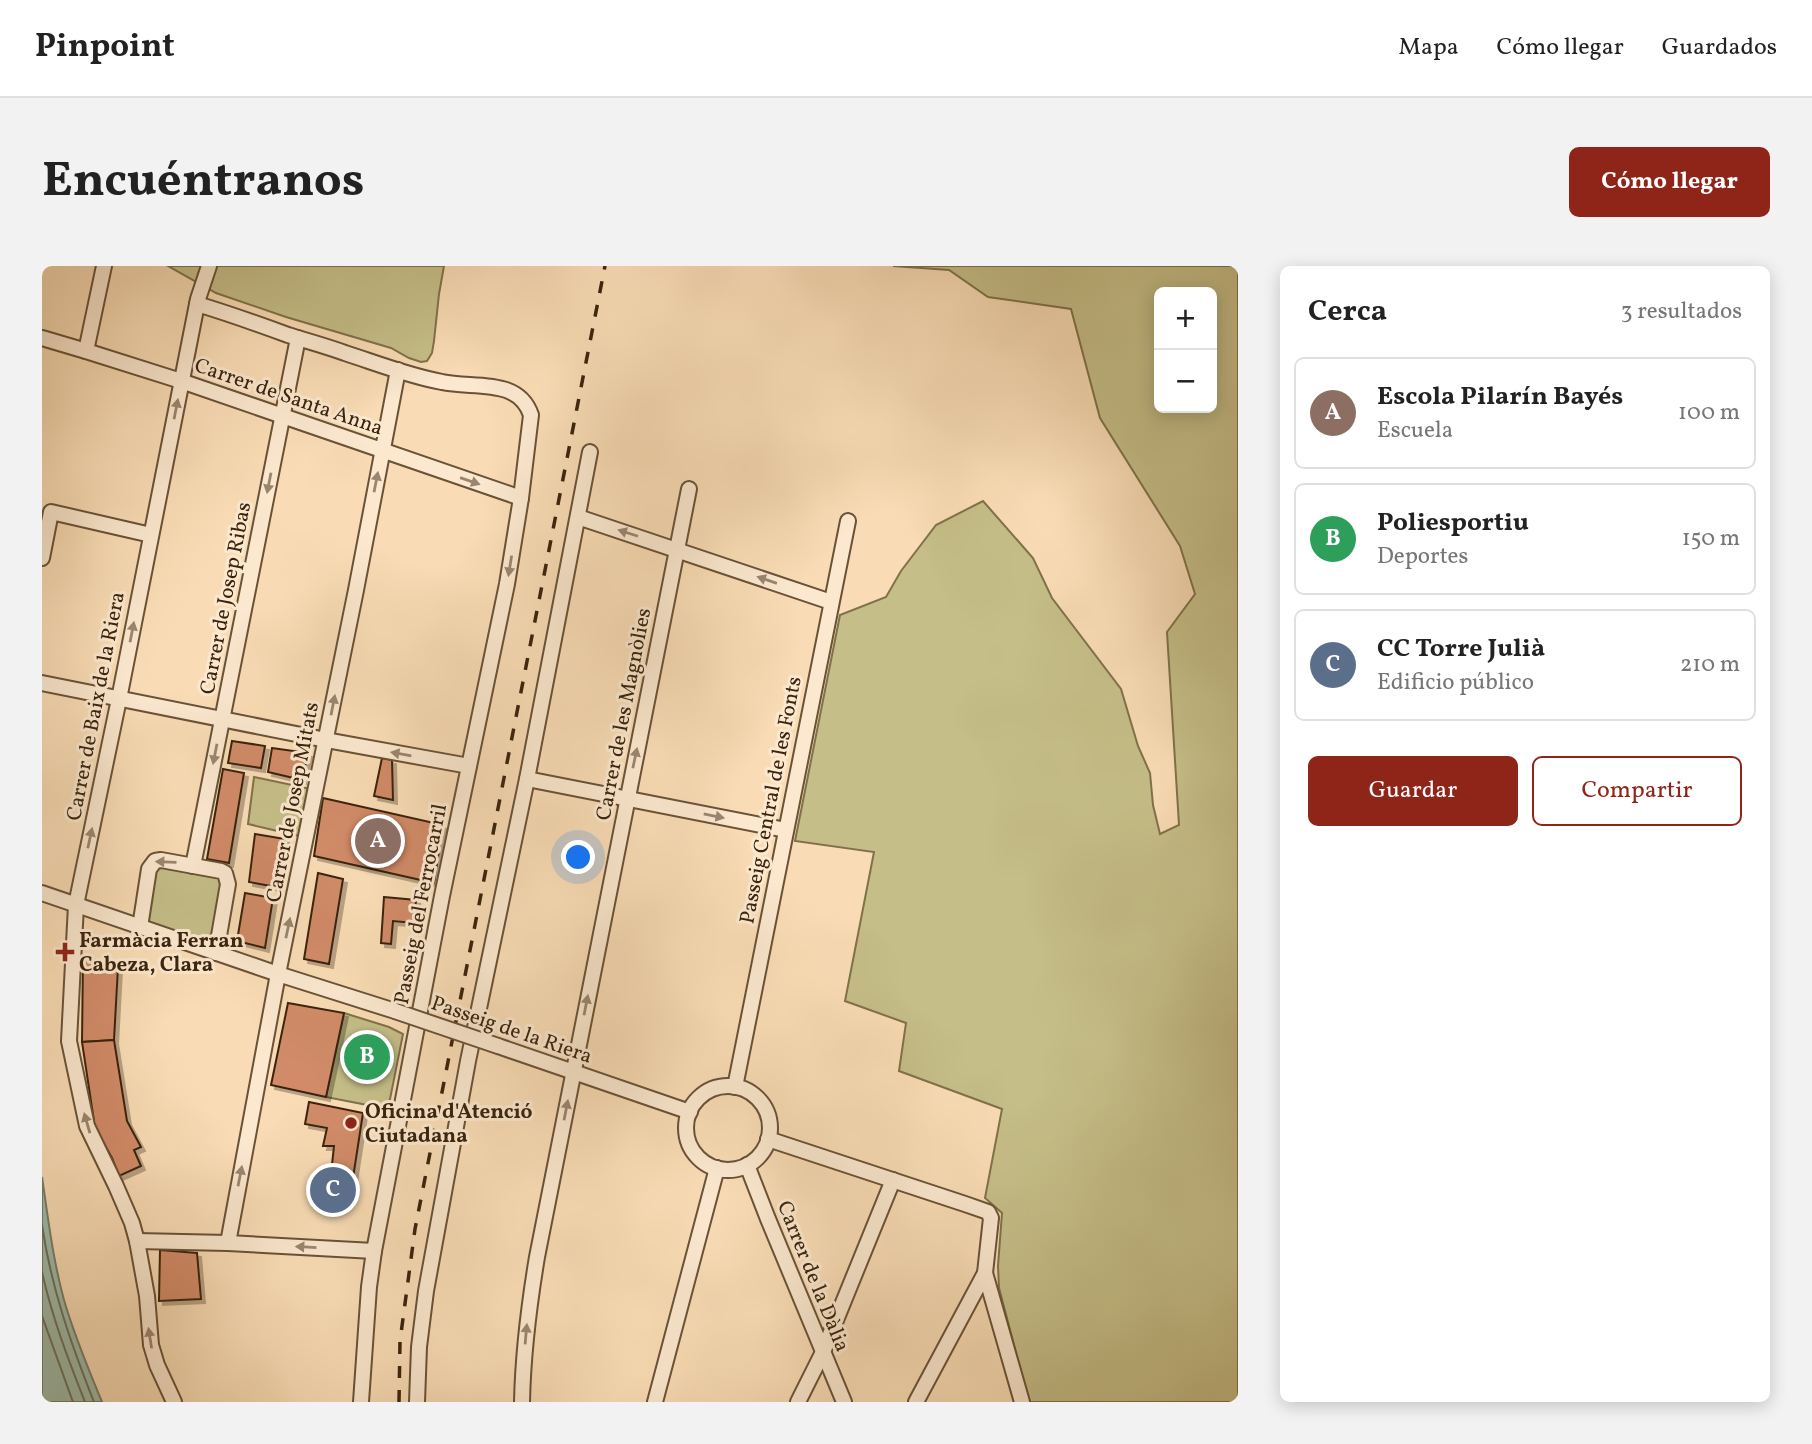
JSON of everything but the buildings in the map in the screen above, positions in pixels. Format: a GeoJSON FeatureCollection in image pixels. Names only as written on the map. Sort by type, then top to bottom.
{"type":"FeatureCollection","features":[{"type":"Feature","properties":{"kind":"street"},"geometry":{"type":"LineString","coordinates":[[86,351],[104,266]]}},
{"type":"Feature","properties":{"kind":"street","name":"Carrer de Baix de la Riera"},"geometry":{"type":"LineString","coordinates":[[174,1402],[151,1345],[147,1296],[137,1241],[126,1207],[87,1126],[69,1041],[76,905],[197,301],[209,266]]}},
{"type":"Feature","properties":{"kind":"street"},"geometry":{"type":"LineString","coordinates":[[197,301],[298,338],[398,370]]}},
{"type":"Feature","properties":{"kind":"street","name":"Carrer de Santa Anna"},"geometry":{"type":"LineString","coordinates":[[42,338],[181,381],[521,498]]}},
{"type":"Feature","properties":{"kind":"street","name":"Carrer de Josep Ribas"},"geometry":{"type":"LineString","coordinates":[[193,866],[298,338]]}},
{"type":"Feature","properties":{"kind":"street","name":"Passeig del Ferrocarril"},"geometry":{"type":"LineString","coordinates":[[361,1402],[374,1251],[469,766],[508,584],[531,415],[523,399],[505,390],[440,382],[398,370]]}},
{"type":"Feature","properties":{"kind":"street","name":"Carrer de Josep Mitats"},"geometry":{"type":"LineString","coordinates":[[228,1243],[278,974],[398,370]]}},
{"type":"Feature","properties":{"kind":"street"},"geometry":{"type":"LineString","coordinates":[[417,1402],[419,1347],[426,1291],[468,1061],[527,779],[590,452]]}},
{"type":"Feature","properties":{"kind":"street","name":"Carrer de les Magnòlies"},"geometry":{"type":"LineString","coordinates":[[522,1402],[529,1308],[540,1244],[689,489]]}},
{"type":"Feature","properties":{"kind":"street"},"geometry":{"type":"LineString","coordinates":[[42,558],[51,512],[151,535]]}},
{"type":"Feature","properties":{"kind":"street"},"geometry":{"type":"LineString","coordinates":[[578,517],[831,602]]}},
{"type":"Feature","properties":{"kind":"street","name":"Passeig Central de les Fonts"},"geometry":{"type":"LineString","coordinates":[[734,1087],[848,521]]}},
{"type":"Feature","properties":{"kind":"street"},"geometry":{"type":"LineString","coordinates":[[42,683],[469,766]]}},
{"type":"Feature","properties":{"kind":"street"},"geometry":{"type":"LineString","coordinates":[[527,779],[786,830]]}},
{"type":"Feature","properties":{"kind":"street"},"geometry":{"type":"LineString","coordinates":[[140,927],[147,876],[151,864],[155,861],[221,871],[225,873],[228,884],[216,953]]}},
{"type":"Feature","properties":{"kind":"street","name":"Passeig de la Riera"},"geometry":{"type":"LineString","coordinates":[[42,893],[690,1112]]}},
{"type":"Feature","properties":{"kind":"street"},"geometry":{"type":"LineString","coordinates":[[734,1087],[750,1092],[762,1103],[770,1123],[768,1139],[759,1157],[747,1165],[731,1170],[717,1168],[699,1158],[692,1149],[686,1129],[690,1112],[702,1095],[712,1089],[734,1087]]}},
{"type":"Feature","properties":{"kind":"street"},"geometry":{"type":"LineString","coordinates":[[768,1139],[988,1212],[991,1230],[986,1250],[985,1273],[1022,1402]]}},
{"type":"Feature","properties":{"kind":"street","name":"Carrer de la Dàlia"},"geometry":{"type":"LineString","coordinates":[[747,1165],[844,1402]]}},
{"type":"Feature","properties":{"kind":"street"},"geometry":{"type":"LineString","coordinates":[[655,1402],[717,1168]]}},
{"type":"Feature","properties":{"kind":"street"},"geometry":{"type":"LineString","coordinates":[[798,1402],[823,1352],[893,1180]]}},
{"type":"Feature","properties":{"kind":"street"},"geometry":{"type":"LineString","coordinates":[[137,1241],[374,1251]]}},
{"type":"Feature","properties":{"kind":"street"},"geometry":{"type":"LineString","coordinates":[[916,1402],[985,1273]]}},
{"type":"Feature","properties":{"kind":"shaded area"},"geometry":{"type":"Polygon","coordinates":[[[168,266],[444,266],[432,353],[427,361],[421,362],[391,348],[216,293],[168,266]]]}},
{"type":"Feature","properties":{"kind":"shaded area"},"geometry":{"type":"Polygon","coordinates":[[[893,266],[1238,266],[1238,1402],[1029,1402],[999,1288],[1002,1213],[985,1198],[1002,1109],[899,1071],[906,1023],[845,1001],[874,852],[795,841],[840,615],[886,597],[901,571],[936,525],[983,501],[1033,558],[1052,598],[1121,689],[1138,746],[1150,773],[1153,805],[1160,834],[1179,825],[1167,632],[1195,594],[1180,546],[1100,418],[1071,309],[988,297],[949,270],[893,266]]]}},
{"type":"Feature","properties":{"kind":"shaded area"},"geometry":{"type":"Polygon","coordinates":[[[254,777],[316,790],[307,838],[248,824],[254,777]]]}},
{"type":"Feature","properties":{"kind":"shaded area"},"geometry":{"type":"Polygon","coordinates":[[[151,865],[225,873],[216,953],[140,927],[151,865]]]}},
{"type":"Feature","properties":{"kind":"shaded area"},"geometry":{"type":"Polygon","coordinates":[[[344,1013],[403,1034],[388,1109],[326,1097],[344,1013]]]}},
{"type":"Feature","properties":{"kind":"water"},"geometry":{"type":"Polygon","coordinates":[[[42,1177],[64,1300],[102,1402],[42,1402],[42,1177]]]}},
{"type":"Feature","properties":{"kind":"railway"},"geometry":{"type":"LineString","coordinates":[[399,1402],[400,1341],[415,1229],[605,266]]}},
{"type":"Feature","properties":{"kind":"place","name":"Escola Pilarín Bayés"},"geometry":{"type":"Point","coordinates":[378,841]}},
{"type":"Feature","properties":{"kind":"place","name":"Farmàcia Ferran Cabeza, Clara"},"geometry":{"type":"Point","coordinates":[65,952]}},
{"type":"Feature","properties":{"kind":"place","name":"Poliesportiu"},"geometry":{"type":"Point","coordinates":[367,1057]}},
{"type":"Feature","properties":{"kind":"place","name":"Oficina d'Atenció Ciutadana"},"geometry":{"type":"Point","coordinates":[351,1123]}},
{"type":"Feature","properties":{"kind":"place","name":"CC Torre Julià"},"geometry":{"type":"Point","coordinates":[333,1190]}}]}
